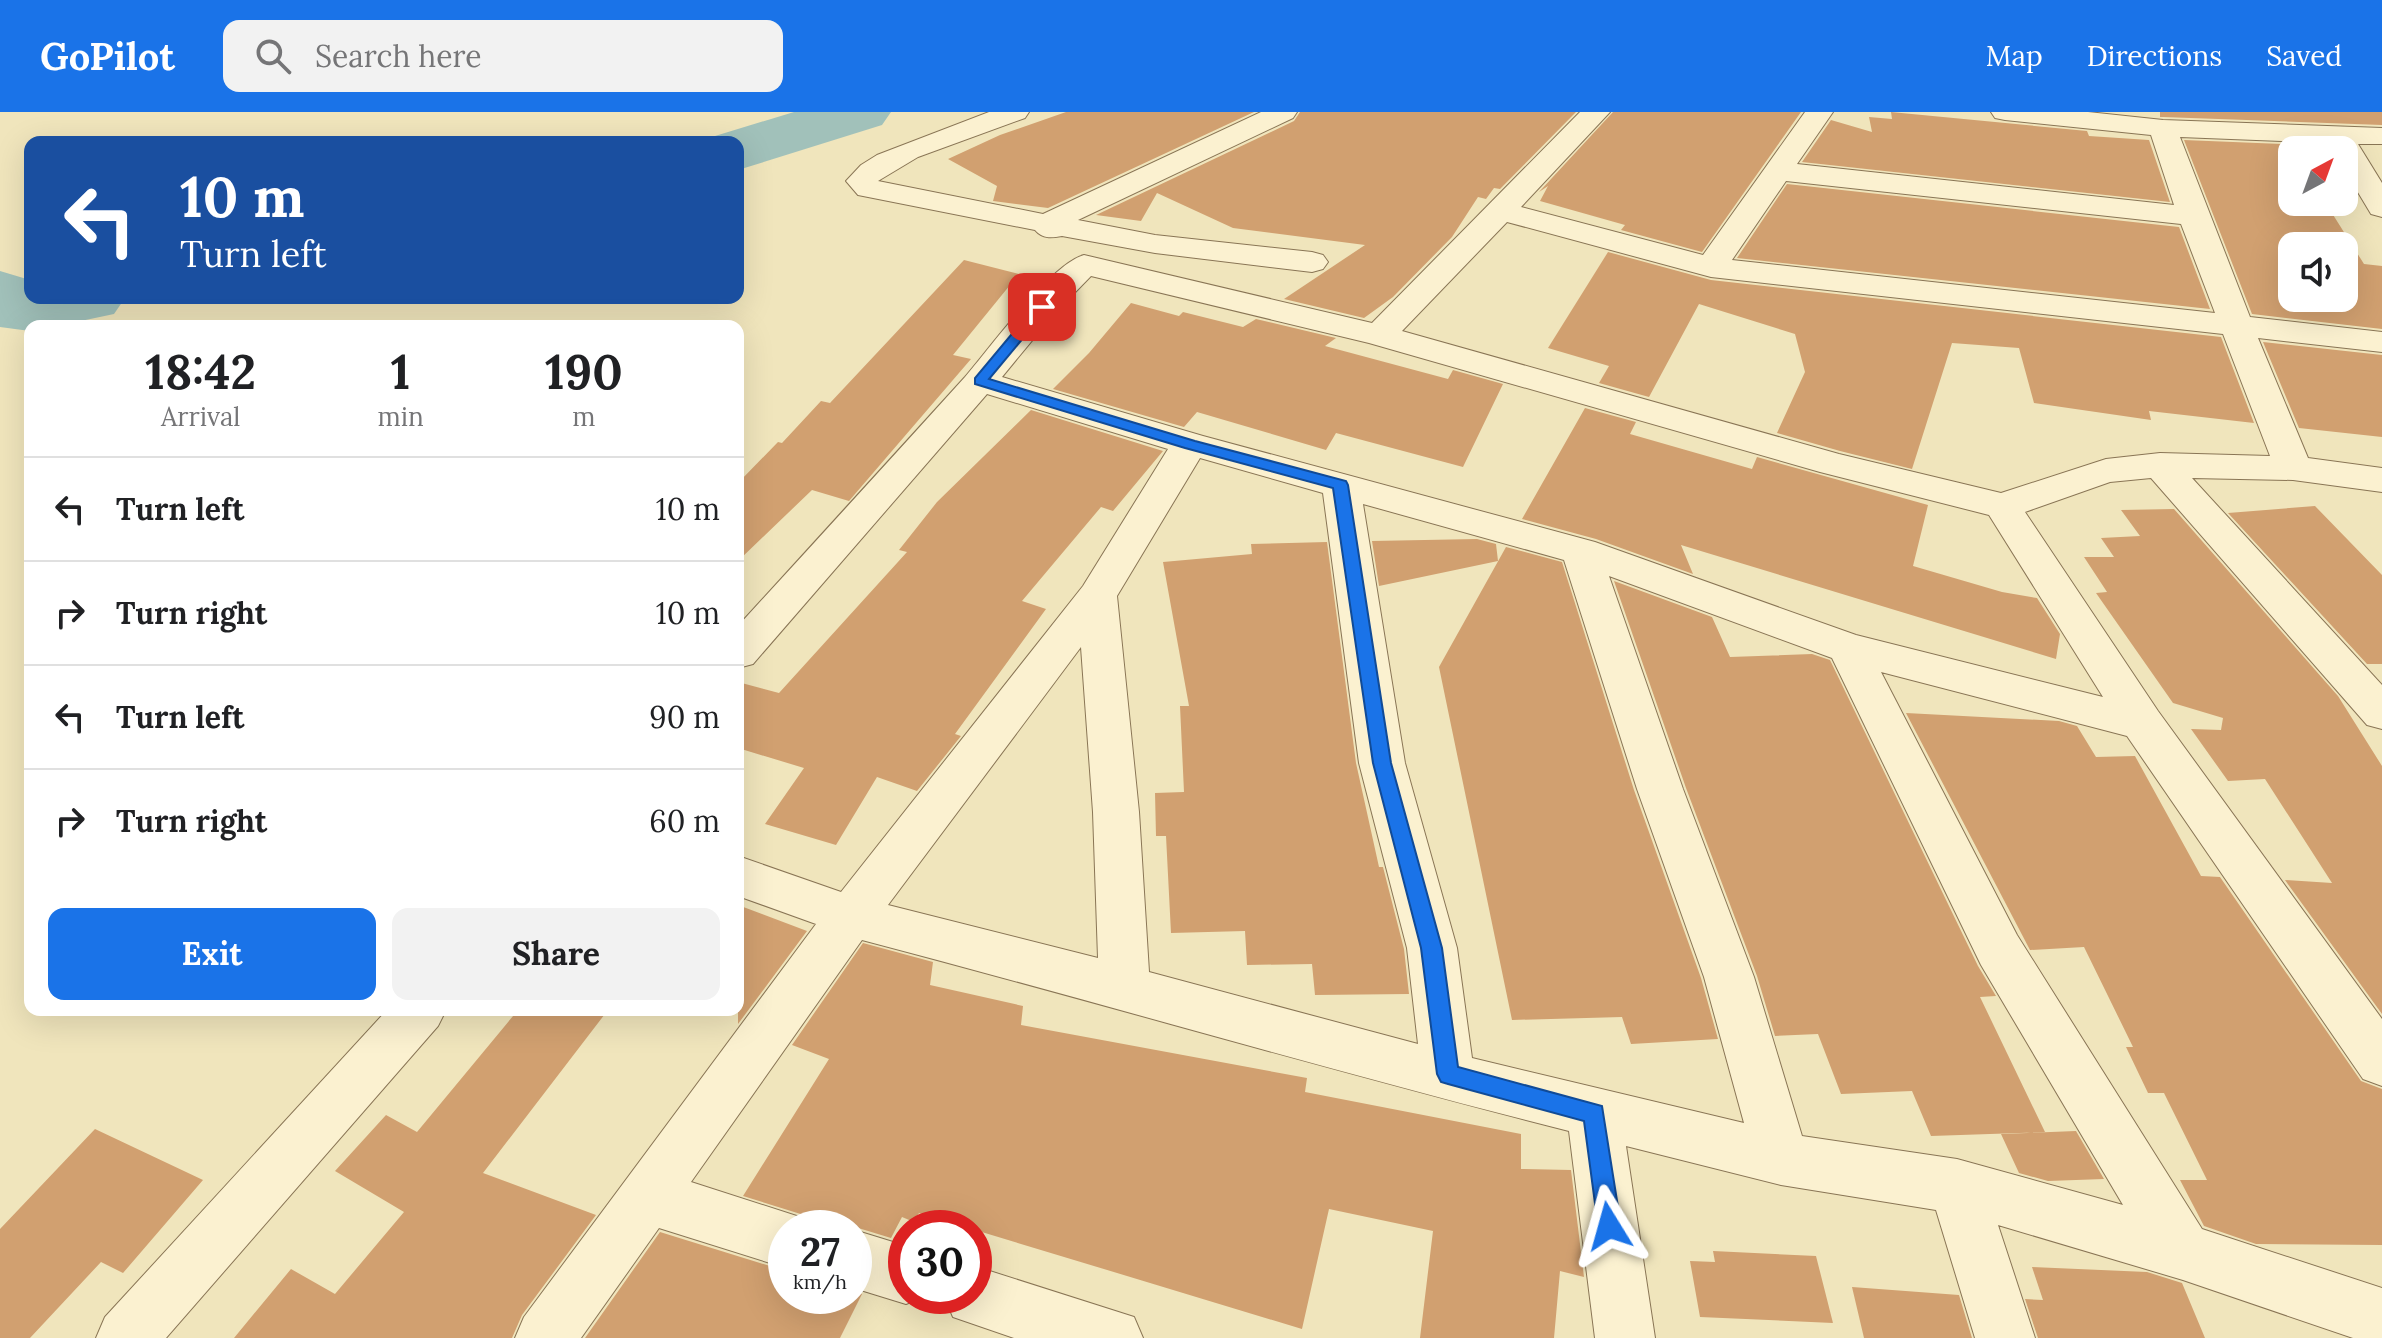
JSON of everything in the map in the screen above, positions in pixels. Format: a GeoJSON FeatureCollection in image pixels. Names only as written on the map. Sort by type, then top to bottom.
{"type":"FeatureCollection","features":[{"type":"Feature","properties":{"kind":"street"},"geometry":{"type":"LineString","coordinates":[[1015,112],[893,158],[867,171],[861,181],[869,189],[1155,244],[1312,262]]}},
{"type":"Feature","properties":{"kind":"street"},"geometry":{"type":"LineString","coordinates":[[1046,224],[1283,112]]}},
{"type":"Feature","properties":{"kind":"street"},"geometry":{"type":"LineString","coordinates":[[1379,335],[1596,112]]}},
{"type":"Feature","properties":{"kind":"street"},"geometry":{"type":"LineString","coordinates":[[1711,267],[1819,112]]}},
{"type":"Feature","properties":{"kind":"street"},"geometry":{"type":"LineString","coordinates":[[2005,112],[2074,116],[2163,128],[2276,122],[2339,136]]}},
{"type":"Feature","properties":{"kind":"street"},"geometry":{"type":"LineString","coordinates":[[2163,128],[2234,324],[2293,468]]}},
{"type":"Feature","properties":{"kind":"street"},"geometry":{"type":"LineString","coordinates":[[2358,136],[2382,136]]}},
{"type":"Feature","properties":{"kind":"street"},"geometry":{"type":"LineString","coordinates":[[2358,168],[2382,208]]}},
{"type":"Feature","properties":{"kind":"street"},"geometry":{"type":"LineString","coordinates":[[1777,171],[2193,216]]}},
{"type":"Feature","properties":{"kind":"street"},"geometry":{"type":"LineString","coordinates":[[1501,211],[1711,267],[2382,342]]}},
{"type":"Feature","properties":{"kind":"street"},"geometry":{"type":"LineString","coordinates":[[1046,224],[1084,265],[1379,335],[1833,464],[2002,506],[2106,471],[2160,465],[2293,468],[2382,480]]}},
{"type":"Feature","properties":{"kind":"street"},"geometry":{"type":"LineString","coordinates":[[744,646],[1042,307],[1084,265]]}},
{"type":"Feature","properties":{"kind":"street"},"geometry":{"type":"LineString","coordinates":[[980,381],[1190,444],[1581,551],[1848,648],[2142,723]]}},
{"type":"Feature","properties":{"kind":"street"},"geometry":{"type":"LineString","coordinates":[[545,1338],[851,916],[1097,596],[1190,444]]}},
{"type":"Feature","properties":{"kind":"street"},"geometry":{"type":"LineString","coordinates":[[2160,465],[2382,713]]}},
{"type":"Feature","properties":{"kind":"street"},"geometry":{"type":"LineString","coordinates":[[1341,485],[1382,763],[1432,948],[1448,1074]]}},
{"type":"Feature","properties":{"kind":"street"},"geometry":{"type":"LineString","coordinates":[[2002,506],[2142,723],[2382,1062]]}},
{"type":"Feature","properties":{"kind":"street"},"geometry":{"type":"LineString","coordinates":[[1581,551],[1660,789],[1729,977],[1781,1159]]}},
{"type":"Feature","properties":{"kind":"street"},"geometry":{"type":"LineString","coordinates":[[1097,596],[1116,812],[1124,987]]}},
{"type":"Feature","properties":{"kind":"street"},"geometry":{"type":"LineString","coordinates":[[1848,648],[1999,950],[2183,1251]]}},
{"type":"Feature","properties":{"kind":"street"},"geometry":{"type":"LineString","coordinates":[[744,878],[851,916],[1124,987],[1359,1054],[1448,1074],[1594,1114],[1781,1159],[1957,1186],[2183,1251],[2382,1318]]}},
{"type":"Feature","properties":{"kind":"street"},"geometry":{"type":"LineString","coordinates":[[126,1338],[415,1016]]}},
{"type":"Feature","properties":{"kind":"street"},"geometry":{"type":"LineString","coordinates":[[1594,1114],[1625,1338]]}},
{"type":"Feature","properties":{"kind":"street"},"geometry":{"type":"LineString","coordinates":[[1957,1186],[2005,1338]]}},
{"type":"Feature","properties":{"kind":"street"},"geometry":{"type":"LineString","coordinates":[[646,1196],[768,1233]]}},
{"type":"Feature","properties":{"kind":"street"},"geometry":{"type":"LineString","coordinates":[[992,1301],[1113,1338]]}},
{"type":"Feature","properties":{"kind":"building"},"geometry":{"type":"Polygon","coordinates":[[[1066,112],[1254,112],[1048,208],[993,201],[997,186],[948,159],[1000,135],[1066,112]]]}},
{"type":"Feature","properties":{"kind":"building"},"geometry":{"type":"Polygon","coordinates":[[[1300,112],[1576,112],[1500,189],[1494,188],[1486,199],[1478,197],[1452,237],[1393,297],[1364,318],[1284,299],[1365,245],[1233,228],[1157,193],[1141,221],[1096,215],[1294,121],[1300,112]]]}},
{"type":"Feature","properties":{"kind":"building"},"geometry":{"type":"Polygon","coordinates":[[[1613,112],[1801,112],[1702,252],[1621,230],[1625,225],[1540,201],[1548,186],[1539,192],[1613,112]]]}},
{"type":"Feature","properties":{"kind":"building"},"geometry":{"type":"Polygon","coordinates":[[[1891,112],[2087,131],[2089,136],[2149,140],[2170,202],[1802,162],[1831,120],[1872,132],[1869,117],[1892,119],[1891,112]]]}},
{"type":"Feature","properties":{"kind":"building"},"geometry":{"type":"Polygon","coordinates":[[[2160,112],[2382,112],[2382,125],[2160,117],[2160,112]]]}},
{"type":"Feature","properties":{"kind":"building"},"geometry":{"type":"Polygon","coordinates":[[[2184,140],[2278,144],[2278,216],[2334,216],[2344,232],[2278,232],[2278,312],[2358,312],[2358,254],[2364,264],[2382,266],[2382,329],[2252,314],[2184,140]]]}},
{"type":"Feature","properties":{"kind":"building"},"geometry":{"type":"Polygon","coordinates":[[[1787,184],[2179,227],[2210,309],[1737,258],[1787,184]]]}},
{"type":"Feature","properties":{"kind":"building"},"geometry":{"type":"Polygon","coordinates":[[[1608,252],[1711,280],[2221,337],[2254,423],[2149,411],[2151,420],[2034,403],[2019,348],[1952,343],[1912,469],[1840,451],[1777,433],[1805,372],[1795,334],[1699,304],[1649,397],[1599,383],[1609,366],[1548,348],[1608,252]]]}},
{"type":"Feature","properties":{"kind":"building"},"geometry":{"type":"Polygon","coordinates":[[[964,260],[1019,274],[953,355],[971,359],[849,501],[812,490],[744,555],[744,477],[778,442],[782,443],[821,401],[830,403],[964,260]]]}},
{"type":"Feature","properties":{"kind":"building"},"geometry":{"type":"Polygon","coordinates":[[[1131,303],[1179,316],[1183,312],[1243,327],[1256,319],[1336,338],[1325,346],[1448,379],[1453,370],[1503,384],[1463,467],[1336,433],[1326,450],[1197,412],[1184,427],[1053,389],[1089,353],[1131,303]]]}},
{"type":"Feature","properties":{"kind":"building"},"geometry":{"type":"Polygon","coordinates":[[[2263,342],[2382,355],[2382,437],[2299,428],[2263,342]]]}},
{"type":"Feature","properties":{"kind":"building"},"geometry":{"type":"Polygon","coordinates":[[[1585,408],[1636,422],[1630,434],[1752,469],[1757,457],[1928,505],[1913,566],[2002,592],[2037,598],[2060,634],[2056,659],[1681,545],[1693,574],[1596,539],[1522,519],[1585,408]]]}},
{"type":"Feature","properties":{"kind":"building"},"geometry":{"type":"Polygon","coordinates":[[[1031,410],[1163,451],[1113,511],[1101,507],[1022,601],[1046,609],[955,734],[961,736],[917,791],[877,777],[836,845],[765,824],[804,768],[744,750],[744,684],[779,693],[907,552],[899,550],[937,502],[1031,410]]]}},
{"type":"Feature","properties":{"kind":"building"},"geometry":{"type":"Polygon","coordinates":[[[2315,506],[2382,575],[2382,664],[2367,664],[2228,513],[2315,506]]]}},
{"type":"Feature","properties":{"kind":"building"},"geometry":{"type":"Polygon","coordinates":[[[2174,509],[2338,696],[2382,766],[2382,1014],[2285,880],[2332,883],[2265,779],[2228,781],[2191,729],[2221,730],[2223,718],[2173,703],[2096,593],[2107,592],[2084,557],[2114,557],[2101,538],[2140,536],[2121,510],[2174,509]]]}},
{"type":"Feature","properties":{"kind":"building"},"geometry":{"type":"Polygon","coordinates":[[[1477,539],[1496,544],[1498,561],[1379,586],[1372,541],[1477,539]]]}},
{"type":"Feature","properties":{"kind":"building"},"geometry":{"type":"Polygon","coordinates":[[[1327,542],[1356,763],[1379,867],[1383,867],[1404,949],[1409,994],[1315,995],[1312,964],[1247,965],[1245,931],[1171,933],[1166,836],[1156,836],[1155,793],[1184,792],[1180,706],[1189,706],[1163,562],[1252,554],[1251,544],[1327,542]]]}},
{"type":"Feature","properties":{"kind":"building"},"geometry":{"type":"Polygon","coordinates":[[[1506,547],[1562,562],[1634,790],[1701,978],[1718,1039],[1631,1044],[1622,1017],[1512,1020],[1439,667],[1506,547]]]}},
{"type":"Feature","properties":{"kind":"building"},"geometry":{"type":"Polygon","coordinates":[[[1614,581],[1712,617],[1730,657],[1812,654],[1830,660],[1978,966],[1996,996],[1980,997],[2045,1132],[1931,1136],[1912,1091],[1841,1094],[1818,1034],[1775,1036],[1757,976],[1686,788],[1614,581]]]}},
{"type":"Feature","properties":{"kind":"building"},"geometry":{"type":"Polygon","coordinates":[[[1906,713],[2059,721],[2077,726],[2096,757],[2135,756],[2201,876],[2220,877],[2361,1081],[2382,1089],[2382,1245],[2256,1244],[2204,1226],[2180,1180],[2207,1180],[2164,1093],[2148,1093],[2126,1047],[2133,1047],[2084,947],[2030,950],[1906,713]]]}},
{"type":"Feature","properties":{"kind":"building"},"geometry":{"type":"Polygon","coordinates":[[[744,907],[807,931],[744,1016],[744,907]]]}},
{"type":"Feature","properties":{"kind":"building"},"geometry":{"type":"Polygon","coordinates":[[[863,943],[933,962],[930,985],[1023,1006],[1021,1025],[1307,1078],[1305,1092],[1521,1134],[1521,1169],[1571,1170],[1584,1277],[1560,1271],[1554,1338],[1420,1338],[1433,1231],[1329,1209],[1302,1329],[992,1235],[992,1210],[888,1210],[888,1237],[872,1232],[872,1210],[788,1210],[743,1196],[829,1059],[792,1045],[863,943]]]}},
{"type":"Feature","properties":{"kind":"building"},"geometry":{"type":"Polygon","coordinates":[[[513,1016],[603,1016],[483,1173],[596,1215],[522,1315],[512,1338],[234,1338],[291,1269],[335,1294],[404,1212],[335,1171],[386,1115],[417,1132],[513,1016]]]}},
{"type":"Feature","properties":{"kind":"building"},"geometry":{"type":"Polygon","coordinates":[[[95,1129],[203,1180],[123,1273],[101,1262],[30,1338],[0,1338],[0,1229],[95,1129]]]}},
{"type":"Feature","properties":{"kind":"building"},"geometry":{"type":"Polygon","coordinates":[[[2076,1131],[2104,1179],[2048,1181],[2019,1173],[2001,1134],[2076,1131]]]}},
{"type":"Feature","properties":{"kind":"building"},"geometry":{"type":"Polygon","coordinates":[[[660,1232],[768,1265],[768,1314],[852,1314],[840,1338],[585,1338],[660,1232]]]}},
{"type":"Feature","properties":{"kind":"building"},"geometry":{"type":"Polygon","coordinates":[[[1713,1251],[1816,1256],[1833,1323],[1700,1317],[1690,1261],[1715,1262],[1713,1251]]]}},
{"type":"Feature","properties":{"kind":"building"},"geometry":{"type":"Polygon","coordinates":[[[2032,1267],[2147,1272],[2182,1283],[2205,1338],[2038,1338],[2025,1299],[2043,1300],[2032,1267]]]}},
{"type":"Feature","properties":{"kind":"building"},"geometry":{"type":"Polygon","coordinates":[[[1852,1287],[1959,1295],[1972,1338],[1864,1338],[1852,1287]]]}},
{"type":"Feature","properties":{"kind":"waterway"},"geometry":{"type":"LineString","coordinates":[[744,148],[860,112]]}},
{"type":"Feature","properties":{"kind":"waterway"},"geometry":{"type":"LineString","coordinates":[[0,293],[23,310],[56,304]]}},
{"type":"Feature","properties":{"kind":"route"},"geometry":{"type":"LineString","coordinates":[[1042,307],[980,381],[1190,444],[1341,485],[1382,763],[1432,948],[1448,1074],[1594,1114],[1609,1226]]}}]}
